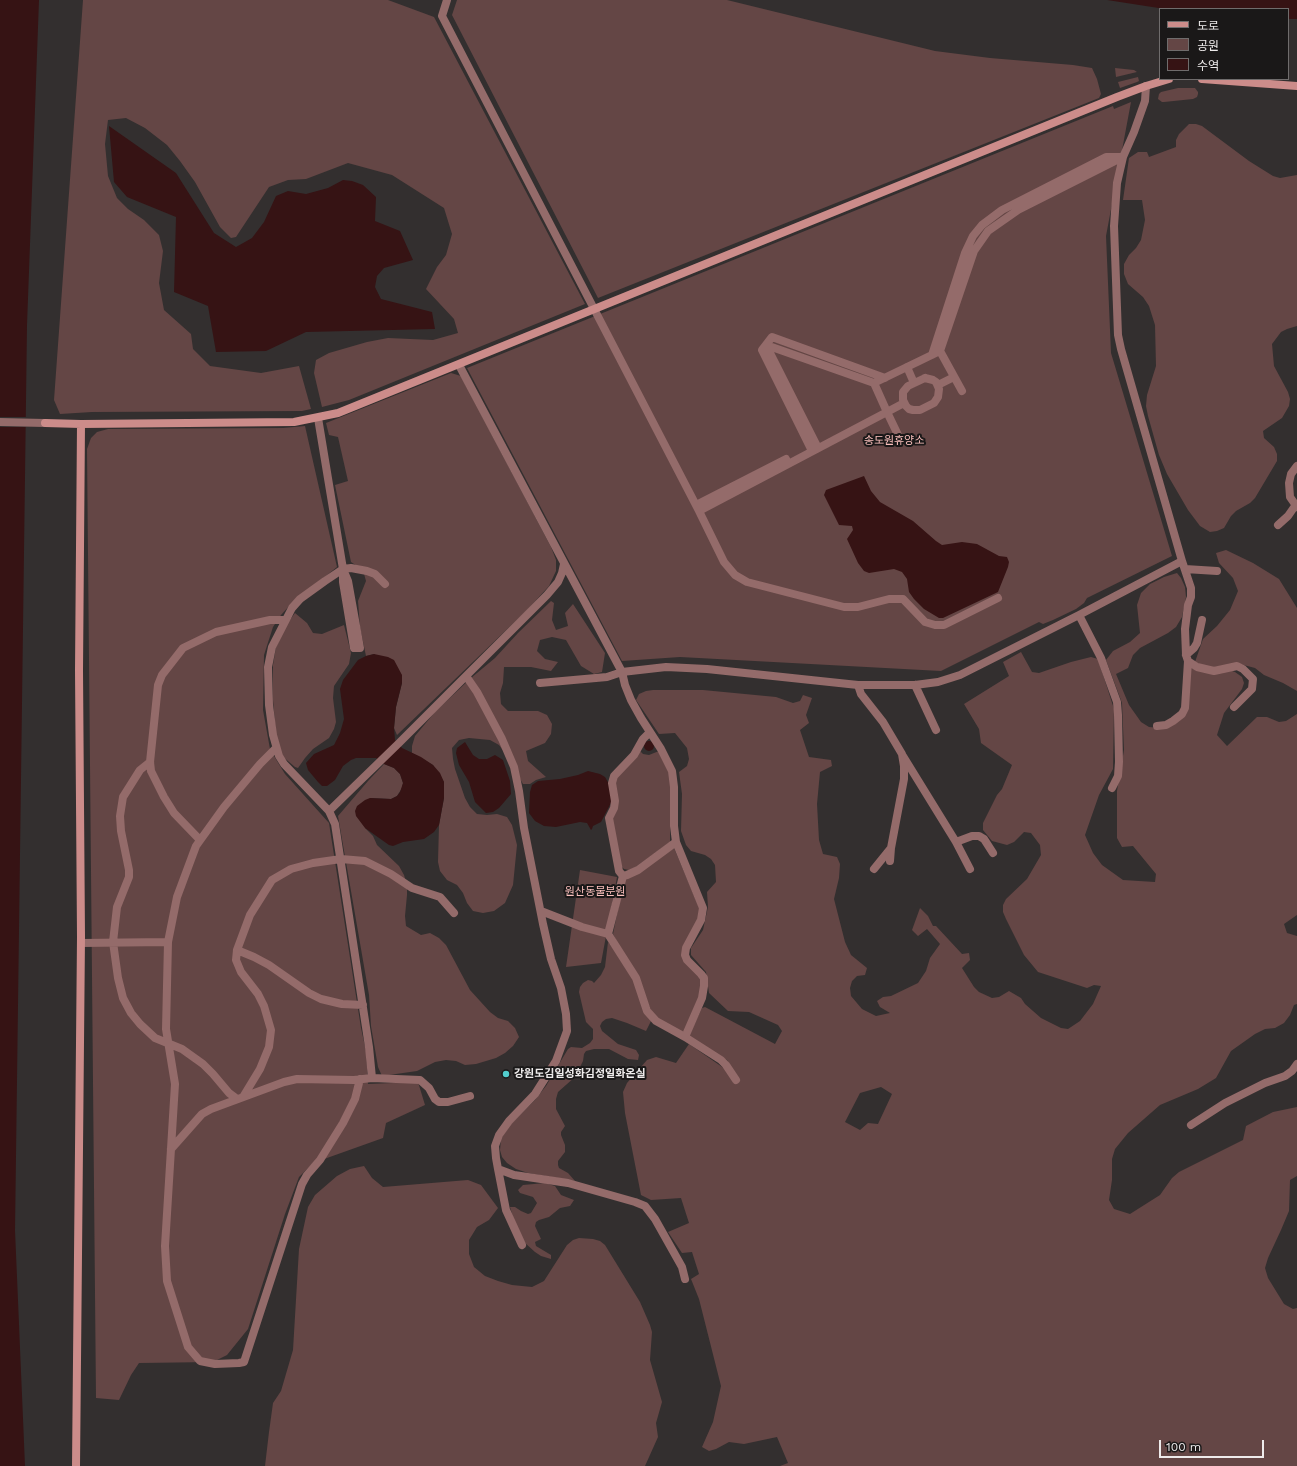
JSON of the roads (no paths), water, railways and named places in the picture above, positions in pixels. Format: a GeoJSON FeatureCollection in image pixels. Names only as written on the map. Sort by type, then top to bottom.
{"type":"FeatureCollection","features":[{"type":"Feature","properties":{"kind":"main road"},"geometry":{"type":"LineString","coordinates":[[42,422],[81,424],[294,422],[338,413],[1146,86],[1166,80]]}},
{"type":"Feature","properties":{"kind":"main road"},"geometry":{"type":"LineString","coordinates":[[1216,80],[1297,86]]}},
{"type":"Feature","properties":{"kind":"main road"},"geometry":{"type":"LineString","coordinates":[[76,1466],[81,942],[79,670],[81,424]]}},
{"type":"Feature","properties":{"kind":"street"},"geometry":{"type":"LineString","coordinates":[[446,0],[442,16],[698,508],[724,562],[735,575],[747,582],[844,607],[858,607],[890,599],[903,599],[925,622],[935,625],[944,625],[998,598]]}},
{"type":"Feature","properties":{"kind":"street"},"geometry":{"type":"LineString","coordinates":[[1146,86],[1145,101],[1123,157],[1117,183],[1114,226],[1118,335],[1191,588],[1191,597],[1188,605],[1185,629],[1187,658],[1184,708],[1182,714],[1173,721],[1166,725],[1157,726]]}},
{"type":"Feature","properties":{"kind":"street"},"geometry":{"type":"LineString","coordinates":[[932,355],[965,253],[973,236],[982,225],[1002,210],[1106,157],[1123,157]]}},
{"type":"Feature","properties":{"kind":"street"},"geometry":{"type":"LineString","coordinates":[[874,384],[940,351],[974,251],[988,231],[1018,210],[1123,157]]}},
{"type":"Feature","properties":{"kind":"street"},"geometry":{"type":"LineString","coordinates":[[766,345],[772,337],[885,378]]}},
{"type":"Feature","properties":{"kind":"street"},"geometry":{"type":"LineString","coordinates":[[766,345],[814,447]]}},
{"type":"Feature","properties":{"kind":"street"},"geometry":{"type":"LineString","coordinates":[[766,345],[874,384],[899,437]]}},
{"type":"Feature","properties":{"kind":"street"},"geometry":{"type":"LineString","coordinates":[[940,351],[962,391]]}},
{"type":"Feature","properties":{"kind":"street"},"geometry":{"type":"LineString","coordinates":[[459,364],[622,672],[631,700],[661,749],[672,771],[676,842],[703,908],[701,920],[686,948],[685,955],[687,960],[704,978],[704,986],[702,998],[685,1037]]}},
{"type":"Feature","properties":{"kind":"street"},"geometry":{"type":"LineString","coordinates":[[907,368],[914,382]]}},
{"type":"Feature","properties":{"kind":"street"},"geometry":{"type":"LineString","coordinates":[[938,385],[954,377]]}},
{"type":"Feature","properties":{"kind":"street"},"geometry":{"type":"LineString","coordinates":[[929,378],[938,385],[938,397],[929,410],[913,410],[904,403],[902,396],[903,392],[914,382],[929,378]]}},
{"type":"Feature","properties":{"kind":"street"},"geometry":{"type":"LineString","coordinates":[[698,508],[814,447],[904,403]]}},
{"type":"Feature","properties":{"kind":"street"},"geometry":{"type":"LineString","coordinates":[[318,418],[354,648],[360,648],[348,581],[343,570]]}},
{"type":"Feature","properties":{"kind":"street"},"geometry":{"type":"LineString","coordinates":[[0,422],[42,422]]}},
{"type":"Feature","properties":{"kind":"street"},"geometry":{"type":"LineString","coordinates":[[1278,525],[1296,507],[1290,497],[1289,484],[1291,474],[1297,466]]}},
{"type":"Feature","properties":{"kind":"street"},"geometry":{"type":"LineString","coordinates":[[328,811],[399,743],[547,596],[558,582],[564,564]]}},
{"type":"Feature","properties":{"kind":"street"},"geometry":{"type":"LineString","coordinates":[[540,683],[607,676],[622,672],[666,667],[707,668],[858,685],[915,685],[938,682],[960,675],[1079,615],[1184,565],[1218,570]]}},
{"type":"Feature","properties":{"kind":"street"},"geometry":{"type":"LineString","coordinates":[[372,1078],[335,824],[328,811],[284,764],[276,748],[269,705],[268,667],[272,647],[292,608],[300,599],[325,581],[343,570],[351,568],[367,570],[375,574],[385,584]]}},
{"type":"Feature","properties":{"kind":"street"},"geometry":{"type":"LineString","coordinates":[[1079,615],[1101,658],[1117,702],[1119,762],[1118,776],[1112,788]]}},
{"type":"Feature","properties":{"kind":"street"},"geometry":{"type":"LineString","coordinates":[[200,840],[174,813],[151,771],[150,762],[158,685],[162,675],[183,648],[216,632],[270,620],[285,620]]}},
{"type":"Feature","properties":{"kind":"street"},"geometry":{"type":"LineString","coordinates":[[1187,658],[1197,643],[1202,620]]}},
{"type":"Feature","properties":{"kind":"street"},"geometry":{"type":"LineString","coordinates":[[1187,658],[1198,667],[1214,671],[1237,666],[1243,669],[1252,679],[1252,689],[1234,707]]}},
{"type":"Feature","properties":{"kind":"street"},"geometry":{"type":"LineString","coordinates":[[466,676],[478,692],[502,739],[514,768],[524,828],[551,959],[561,988],[566,1014],[567,1031],[556,1061],[535,1094],[509,1121],[499,1135],[495,1146],[506,1210],[522,1245]]}},
{"type":"Feature","properties":{"kind":"street"},"geometry":{"type":"LineString","coordinates":[[858,685],[861,694],[883,722],[956,842],[970,869]]}},
{"type":"Feature","properties":{"kind":"street"},"geometry":{"type":"LineString","coordinates":[[915,685],[936,730]]}},
{"type":"Feature","properties":{"kind":"street"},"geometry":{"type":"LineString","coordinates":[[623,876],[619,871],[609,818],[614,808],[615,801],[612,783],[614,776],[634,755],[643,739],[650,732]]}},
{"type":"Feature","properties":{"kind":"street"},"geometry":{"type":"LineString","coordinates":[[276,748],[260,764],[224,807],[196,846],[177,897],[168,942],[166,1029],[175,1084],[165,1246],[167,1281],[188,1347],[200,1361],[215,1364],[244,1362],[302,1184],[307,1175],[320,1160],[343,1123],[354,1099],[360,1079]]}},
{"type":"Feature","properties":{"kind":"street"},"geometry":{"type":"LineString","coordinates":[[890,861],[891,848],[904,779],[902,754]]}},
{"type":"Feature","properties":{"kind":"street"},"geometry":{"type":"LineString","coordinates":[[150,762],[140,770],[123,796],[120,816],[121,831],[129,877],[117,907],[113,942],[118,978],[123,998],[128,1008],[140,1024],[155,1038],[169,1045],[182,1049],[203,1064],[229,1093],[240,1098]]}},
{"type":"Feature","properties":{"kind":"street"},"geometry":{"type":"LineString","coordinates":[[956,842],[972,836],[979,836],[984,839],[993,853]]}},
{"type":"Feature","properties":{"kind":"street"},"geometry":{"type":"LineString","coordinates":[[623,876],[638,870],[676,842]]}},
{"type":"Feature","properties":{"kind":"street"},"geometry":{"type":"LineString","coordinates":[[874,869],[891,848]]}},
{"type":"Feature","properties":{"kind":"street"},"geometry":{"type":"LineString","coordinates":[[240,1098],[260,1069],[269,1048],[271,1030],[269,1018],[261,1000],[241,972],[236,960],[237,950],[250,915],[272,880],[291,869],[313,863],[340,859],[365,861],[391,874],[412,888],[440,897],[454,913]]}},
{"type":"Feature","properties":{"kind":"street"},"geometry":{"type":"LineString","coordinates":[[608,934],[623,876]]}},
{"type":"Feature","properties":{"kind":"street"},"geometry":{"type":"LineString","coordinates":[[541,911],[582,927],[608,934],[636,978],[647,1011],[656,1021],[685,1037],[721,1060],[736,1080]]}},
{"type":"Feature","properties":{"kind":"street"},"geometry":{"type":"LineString","coordinates":[[81,942],[168,942]]}},
{"type":"Feature","properties":{"kind":"street"},"geometry":{"type":"LineString","coordinates":[[237,950],[269,965],[309,993],[321,999],[342,1004],[362,1005]]}},
{"type":"Feature","properties":{"kind":"street"},"geometry":{"type":"LineString","coordinates":[[1191,1125],[1225,1103],[1265,1083],[1284,1076],[1292,1071],[1297,1064]]}},
{"type":"Feature","properties":{"kind":"street"},"geometry":{"type":"LineString","coordinates":[[171,1149],[202,1114],[240,1098],[296,1079],[372,1078],[420,1080],[429,1088],[435,1099],[439,1102],[448,1102],[470,1096]]}},
{"type":"Feature","properties":{"kind":"street"},"geometry":{"type":"LineString","coordinates":[[498,1169],[514,1175],[568,1183],[645,1206],[655,1219],[682,1267],[685,1279]]}},
{"type":"Feature","properties":{"kind":"water"},"geometry":{"type":"Polygon","coordinates":[[[0,0],[39,0],[27,325],[15,1230],[25,1466],[0,1466],[0,0]]]}},
{"type":"Feature","properties":{"kind":"water"},"geometry":{"type":"Polygon","coordinates":[[[1107,0],[1297,0],[1297,19],[1289,19],[1289,8],[1159,8],[1107,0]]]}},
{"type":"Feature","properties":{"kind":"water"},"geometry":{"type":"Polygon","coordinates":[[[109,126],[176,173],[214,233],[236,247],[252,238],[264,222],[276,196],[288,191],[306,194],[328,188],[343,180],[352,181],[363,185],[376,197],[375,221],[400,231],[413,260],[384,268],[377,276],[375,287],[381,299],[432,312],[435,329],[306,332],[266,351],[216,352],[208,306],[174,292],[176,217],[127,197],[114,182],[109,126]]]}},
{"type":"Feature","properties":{"kind":"water"},"geometry":{"type":"Polygon","coordinates":[[[864,476],[871,491],[880,502],[913,521],[942,545],[962,542],[977,544],[999,556],[1007,557],[1009,562],[1008,567],[998,592],[943,618],[939,618],[924,609],[914,599],[909,592],[907,579],[902,572],[894,569],[869,573],[864,571],[858,563],[847,539],[853,530],[852,526],[839,525],[824,495],[826,490],[864,476]]]}},
{"type":"Feature","properties":{"kind":"water"},"geometry":{"type":"Polygon","coordinates":[[[374,654],[394,660],[402,675],[402,683],[396,707],[394,728],[395,740],[402,748],[421,757],[433,765],[440,773],[444,782],[444,798],[439,825],[434,832],[424,839],[403,842],[393,846],[389,845],[365,828],[356,816],[355,811],[357,806],[370,798],[391,799],[397,796],[403,783],[400,774],[394,768],[384,764],[376,758],[356,758],[343,766],[335,780],[327,786],[322,786],[308,770],[306,763],[314,754],[334,745],[340,733],[344,719],[340,689],[343,680],[358,660],[374,654]]]}},
{"type":"Feature","properties":{"kind":"water"},"geometry":{"type":"Polygon","coordinates":[[[647,741],[651,741],[654,746],[651,751],[647,751],[644,748],[644,744],[647,741]]]}},
{"type":"Feature","properties":{"kind":"water"},"geometry":{"type":"Polygon","coordinates":[[[465,742],[473,755],[479,759],[487,759],[495,755],[503,760],[510,781],[511,794],[499,808],[493,812],[486,813],[475,802],[469,782],[459,765],[456,753],[457,748],[465,742]]]}},
{"type":"Feature","properties":{"kind":"water"},"geometry":{"type":"Polygon","coordinates":[[[588,771],[605,777],[609,784],[613,799],[601,822],[593,826],[591,830],[587,823],[580,822],[556,827],[544,826],[535,821],[529,813],[530,792],[532,785],[538,781],[560,779],[588,771]]]}},
{"type":"Feature","properties":{"kind":"place","name":"강원도김일성화김정일화온실"},"geometry":{"type":"Point","coordinates":[506,1074]}},
{"type":"Feature","properties":{"kind":"park label","name":"송도원휴양소"},"geometry":{"type":"Point","coordinates":[894,441]}},
{"type":"Feature","properties":{"kind":"park label","name":"원산동물분원"},"geometry":{"type":"Point","coordinates":[595,892]}}]}
